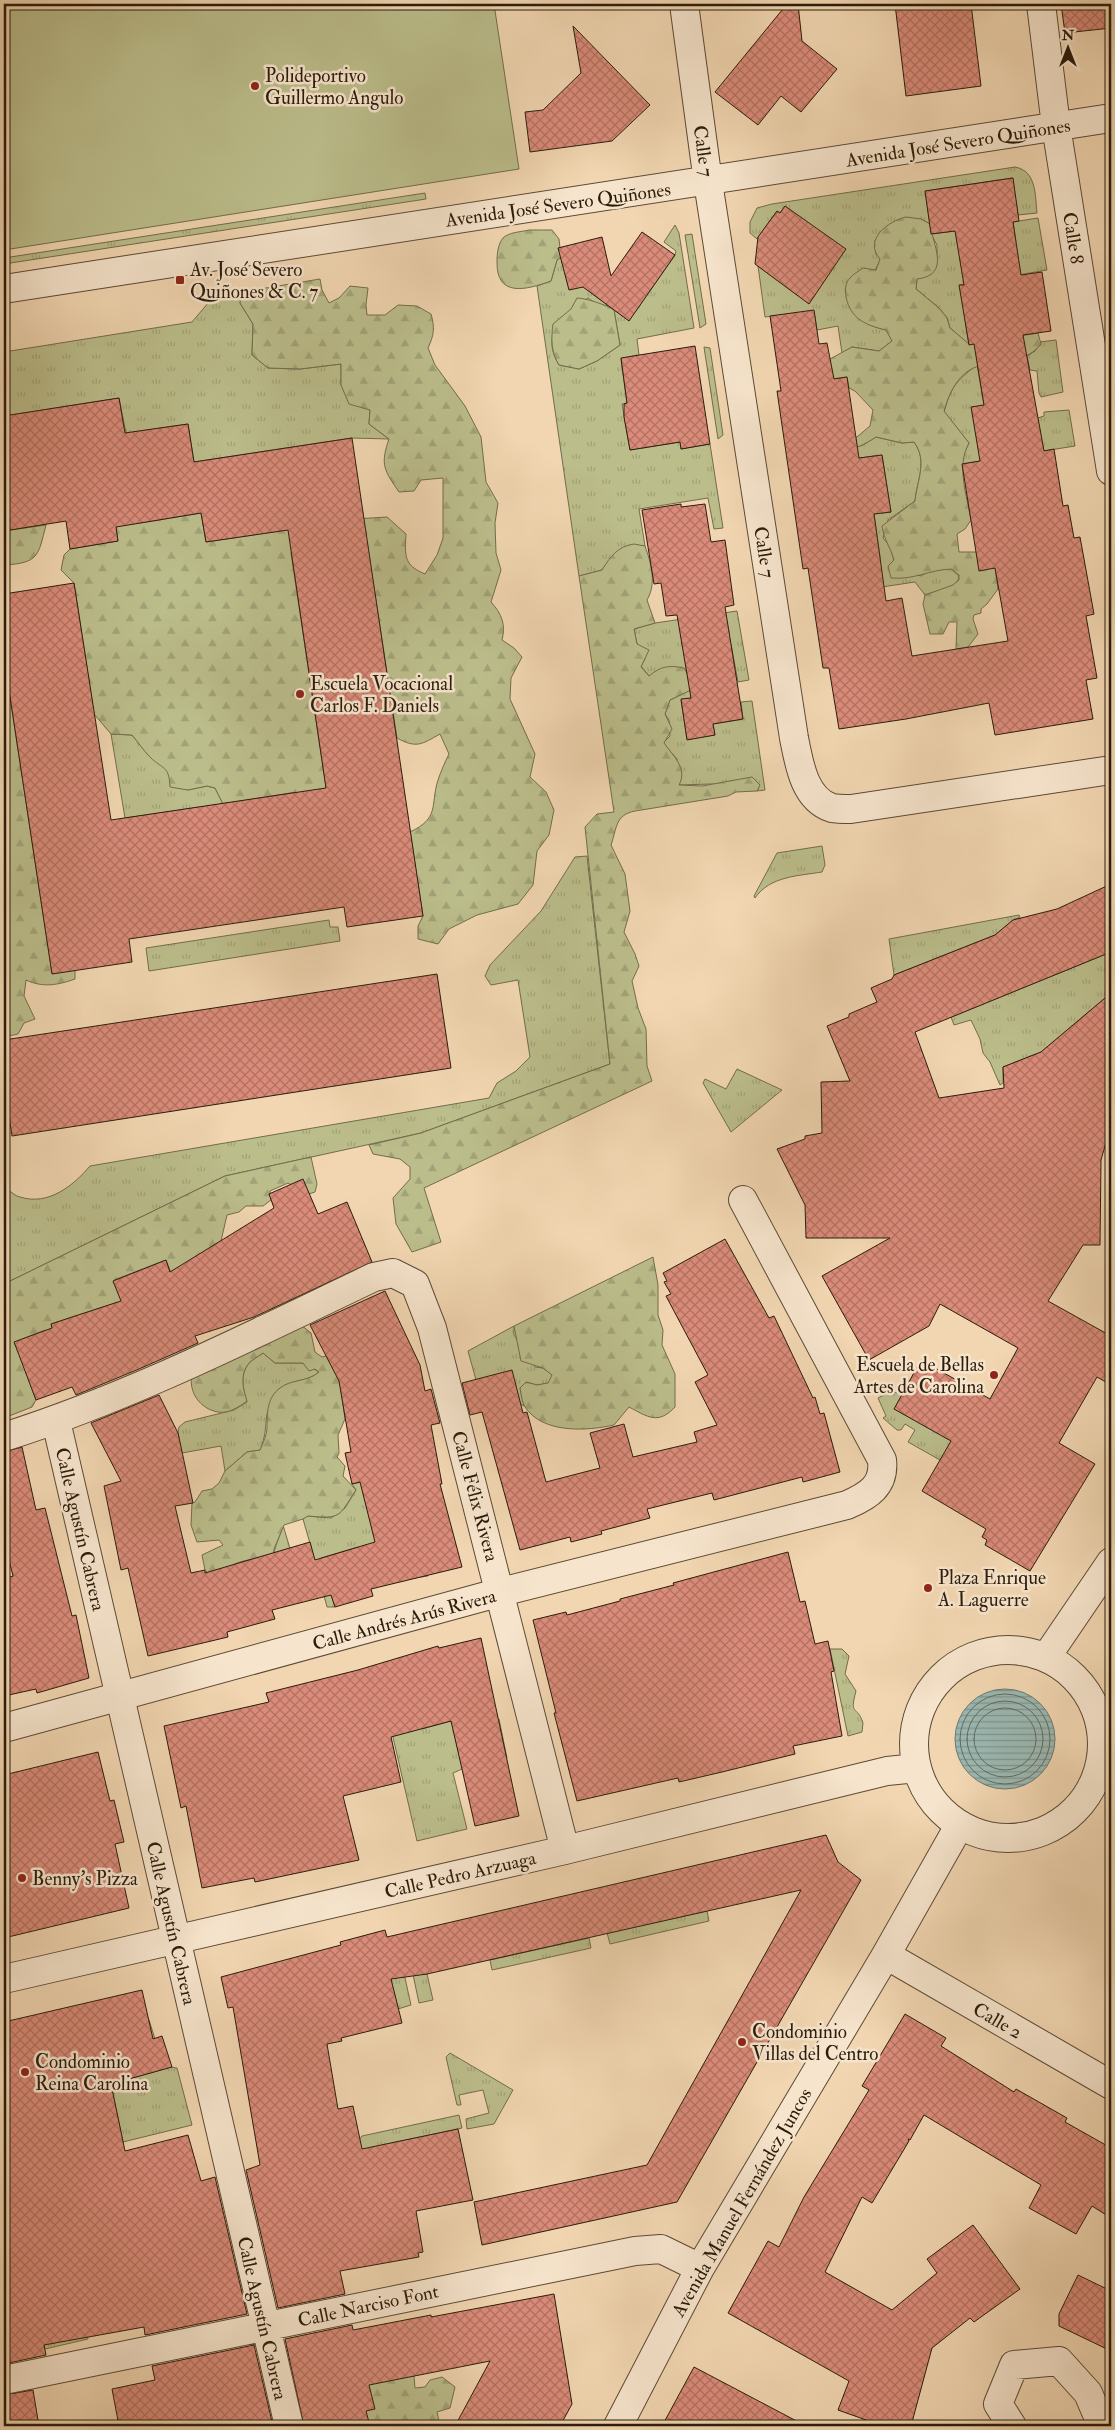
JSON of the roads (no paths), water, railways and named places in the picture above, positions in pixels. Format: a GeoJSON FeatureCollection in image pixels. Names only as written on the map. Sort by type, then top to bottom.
{"type":"FeatureCollection","features":[{"type":"Feature","properties":{"kind":"street","name":"Calle 7"},"geometry":{"type":"LineString","coordinates":[[684,4],[708,182],[794,738],[803,775],[809,790],[819,800],[832,808],[851,809],[1111,770]]}},
{"type":"Feature","properties":{"kind":"street","name":"Calle 8"},"geometry":{"type":"LineString","coordinates":[[1041,4],[1056,126],[1111,471]]}},
{"type":"Feature","properties":{"kind":"street","name":"Avenida José Severo Quiñones"},"geometry":{"type":"LineString","coordinates":[[4,289],[708,182],[1111,118]]}},
{"type":"Feature","properties":{"kind":"street","name":"Calle Andrés Arús Rivera"},"geometry":{"type":"LineString","coordinates":[[4,1728],[501,1592],[805,1514],[847,1505],[866,1496],[877,1488],[882,1476],[882,1460],[743,1200]]}},
{"type":"Feature","properties":{"kind":"street","name":"Calle Félix Rivera"},"geometry":{"type":"LineString","coordinates":[[56,1420],[170,1374],[374,1277],[393,1273],[415,1284],[432,1328],[501,1592],[565,1850]]}},
{"type":"Feature","properties":{"kind":"street"},"geometry":{"type":"LineString","coordinates":[[4,1437],[56,1420]]}},
{"type":"Feature","properties":{"kind":"street","name":"Calle Agustín Cabrera"},"geometry":{"type":"LineString","coordinates":[[56,1420],[289,2426]]}},
{"type":"Feature","properties":{"kind":"street"},"geometry":{"type":"LineString","coordinates":[[1047,1656],[1111,1562]]}},
{"type":"Feature","properties":{"kind":"street"},"geometry":{"type":"LineString","coordinates":[[1020,1649],[1047,1656],[1084,1686],[1100,1719],[1103,1756],[1090,1792],[1066,1819],[1032,1836],[995,1838],[959,1826],[931,1801],[916,1768],[913,1730],[925,1696],[950,1668],[983,1652],[1020,1649]]}},
{"type":"Feature","properties":{"kind":"street","name":"Calle Pedro Arzuaga"},"geometry":{"type":"LineString","coordinates":[[4,1979],[565,1850],[887,1771],[916,1768]]}},
{"type":"Feature","properties":{"kind":"street","name":"Avenida Manuel Fernández Juncos"},"geometry":{"type":"LineString","coordinates":[[618,2426],[700,2268],[886,1955],[959,1826]]}},
{"type":"Feature","properties":{"kind":"street","name":"Calle 2"},"geometry":{"type":"LineString","coordinates":[[886,1955],[1111,2084]]}},
{"type":"Feature","properties":{"kind":"street","name":"Calle Narciso Font"},"geometry":{"type":"LineString","coordinates":[[4,2380],[635,2251],[661,2249],[700,2268]]}},
{"type":"Feature","properties":{"kind":"street"},"geometry":{"type":"LineString","coordinates":[[1012,2426],[998,2404],[1014,2365],[1059,2361],[1088,2393],[1102,2426]]}},
{"type":"Feature","properties":{"kind":"water"},"geometry":{"type":"Polygon","coordinates":[[[1005,1689],[1024,1693],[1040,1704],[1051,1720],[1055,1739],[1051,1758],[1040,1774],[1024,1785],[1005,1789],[986,1785],[970,1774],[959,1758],[955,1739],[959,1720],[970,1704],[986,1693],[1005,1689]]]}},
{"type":"Feature","properties":{"kind":"place","name":"Polideportivo Guillermo Angulo"},"geometry":{"type":"Point","coordinates":[255,86]}},
{"type":"Feature","properties":{"kind":"place","name":"Av. José Severo Quiñones & C. 7"},"geometry":{"type":"Point","coordinates":[180,280]}},
{"type":"Feature","properties":{"kind":"place","name":"Escuela Vocacional Carlos F. Daniels"},"geometry":{"type":"Point","coordinates":[300,694]}},
{"type":"Feature","properties":{"kind":"place","name":"Escuela de Bellas Artes de Carolina"},"geometry":{"type":"Point","coordinates":[994,1375]}},
{"type":"Feature","properties":{"kind":"place","name":"Plaza Enrique A. Laguerre"},"geometry":{"type":"Point","coordinates":[928,1588]}},
{"type":"Feature","properties":{"kind":"place","name":"Benny's Pizza"},"geometry":{"type":"Point","coordinates":[22,1878]}},
{"type":"Feature","properties":{"kind":"place","name":"Condominio Villas del Centro"},"geometry":{"type":"Point","coordinates":[742,2042]}},
{"type":"Feature","properties":{"kind":"place","name":"Condominio Reina Carolina"},"geometry":{"type":"Point","coordinates":[25,2072]}}]}
